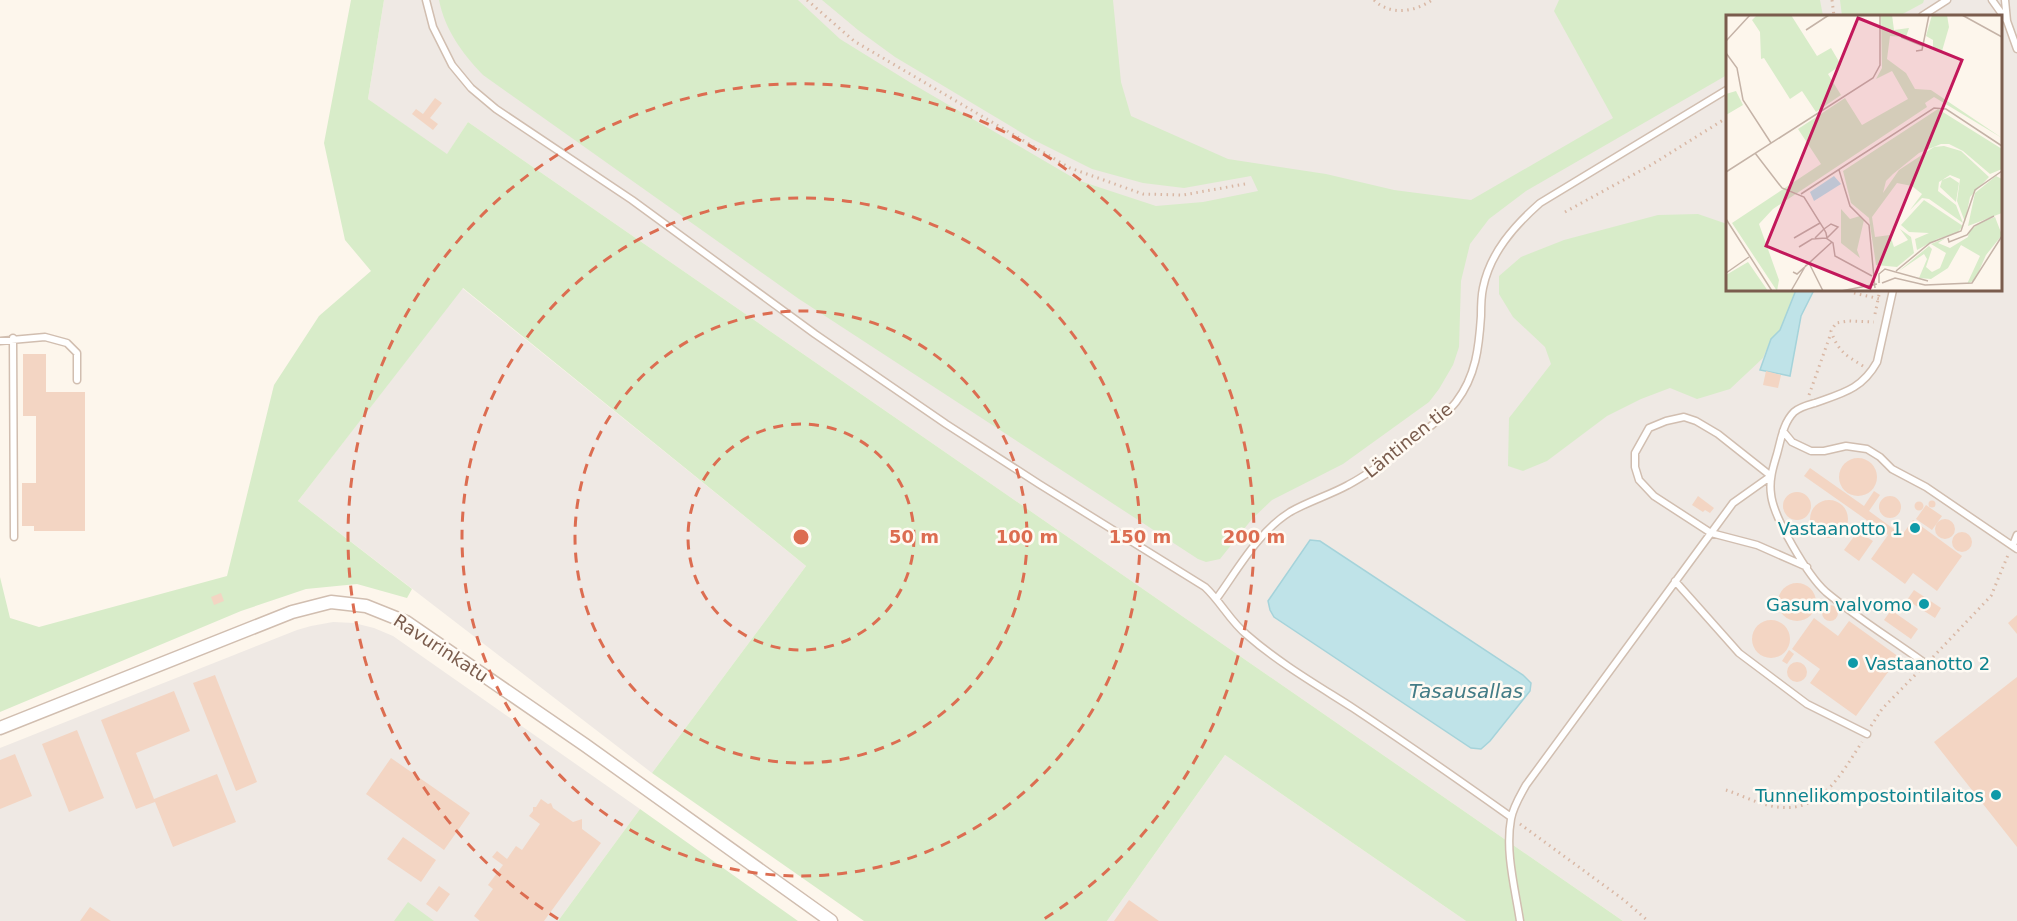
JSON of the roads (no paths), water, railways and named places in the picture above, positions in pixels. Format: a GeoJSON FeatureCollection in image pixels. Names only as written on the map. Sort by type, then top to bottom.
{"type":"FeatureCollection","features":[{"type":"Feature","properties":{"kind":"street","name":"Ravurinkatu"},"geometry":{"type":"LineString","coordinates":[[0,728],[292,612],[330,602],[366,606],[406,622],[585,745],[831,921]]}},
{"type":"Feature","properties":{"kind":"lane"},"geometry":{"type":"LineString","coordinates":[[426,0],[433,27],[452,64],[471,88],[496,109],[632,200],[815,334],[946,424],[1205,587],[1217,598],[1234,624],[1248,636],[1283,662],[1416,749],[1511,818]]}},
{"type":"Feature","properties":{"kind":"lane"},"geometry":{"type":"LineString","coordinates":[[1929,12],[1934,0]]}},
{"type":"Feature","properties":{"kind":"lane"},"geometry":{"type":"LineString","coordinates":[[1924,15],[1947,0]]}},
{"type":"Feature","properties":{"kind":"lane"},"geometry":{"type":"LineString","coordinates":[[1992,0],[2007,21]]}},
{"type":"Feature","properties":{"kind":"lane"},"geometry":{"type":"LineString","coordinates":[[2005,0],[2007,21],[2017,49]]}},
{"type":"Feature","properties":{"kind":"lane","name":"Läntinen tie"},"geometry":{"type":"LineString","coordinates":[[1217,598],[1271,526],[1290,512],[1347,486],[1374,470],[1437,421],[1456,402],[1468,383],[1478,355],[1482,289],[1491,262],[1504,240],[1522,219],[1549,198],[1726,90]]}},
{"type":"Feature","properties":{"kind":"lane"},"geometry":{"type":"LineString","coordinates":[[1893,291],[1877,362],[1872,371],[1852,389],[1804,406],[1788,419],[1771,476],[1774,510],[1807,567],[1824,590],[1926,664]]}},
{"type":"Feature","properties":{"kind":"lane"},"geometry":{"type":"LineString","coordinates":[[0,341],[13,338],[45,337],[67,343],[77,353],[77,380]]}},
{"type":"Feature","properties":{"kind":"lane"},"geometry":{"type":"LineString","coordinates":[[13,338],[14,537]]}},
{"type":"Feature","properties":{"kind":"lane"},"geometry":{"type":"LineString","coordinates":[[1771,476],[1718,434],[1684,417],[1666,421],[1649,429],[1635,453],[1635,467],[1639,480],[1654,496],[1711,533],[1757,545],[1807,567]]}},
{"type":"Feature","properties":{"kind":"lane"},"geometry":{"type":"LineString","coordinates":[[1783,431],[1792,442],[1811,451],[1824,451],[1846,446],[1867,449],[1880,457],[1892,469],[1926,487],[2015,547],[2017,535]]}},
{"type":"Feature","properties":{"kind":"lane"},"geometry":{"type":"LineString","coordinates":[[1520,921],[1509,837],[1511,818],[1526,785],[1733,503],[1771,476]]}},
{"type":"Feature","properties":{"kind":"lane"},"geometry":{"type":"LineString","coordinates":[[1675,581],[1739,653],[1807,704],[1867,734]]}},
{"type":"Feature","properties":{"kind":"water"},"geometry":{"type":"Polygon","coordinates":[[[1796,291],[1814,291],[1801,316],[1790,376],[1760,370],[1771,339],[1780,330],[1796,291]]]}},
{"type":"Feature","properties":{"kind":"water","name":"Tasausallas"},"geometry":{"type":"Polygon","coordinates":[[[1310,540],[1320,541],[1523,675],[1531,683],[1530,691],[1481,749],[1471,748],[1274,617],[1268,601],[1310,540]]]}},
{"type":"Feature","properties":{"kind":"place","name":"Vastaanotto 1"},"geometry":{"type":"Point","coordinates":[1915,528]}},
{"type":"Feature","properties":{"kind":"place","name":"Gasum valvomo"},"geometry":{"type":"Point","coordinates":[1924,604]}},
{"type":"Feature","properties":{"kind":"place","name":"Vastaanotto 2"},"geometry":{"type":"Point","coordinates":[1853,663]}},
{"type":"Feature","properties":{"kind":"place","name":"Tunnelikompostointilaitos"},"geometry":{"type":"Point","coordinates":[1996,795]}}]}
